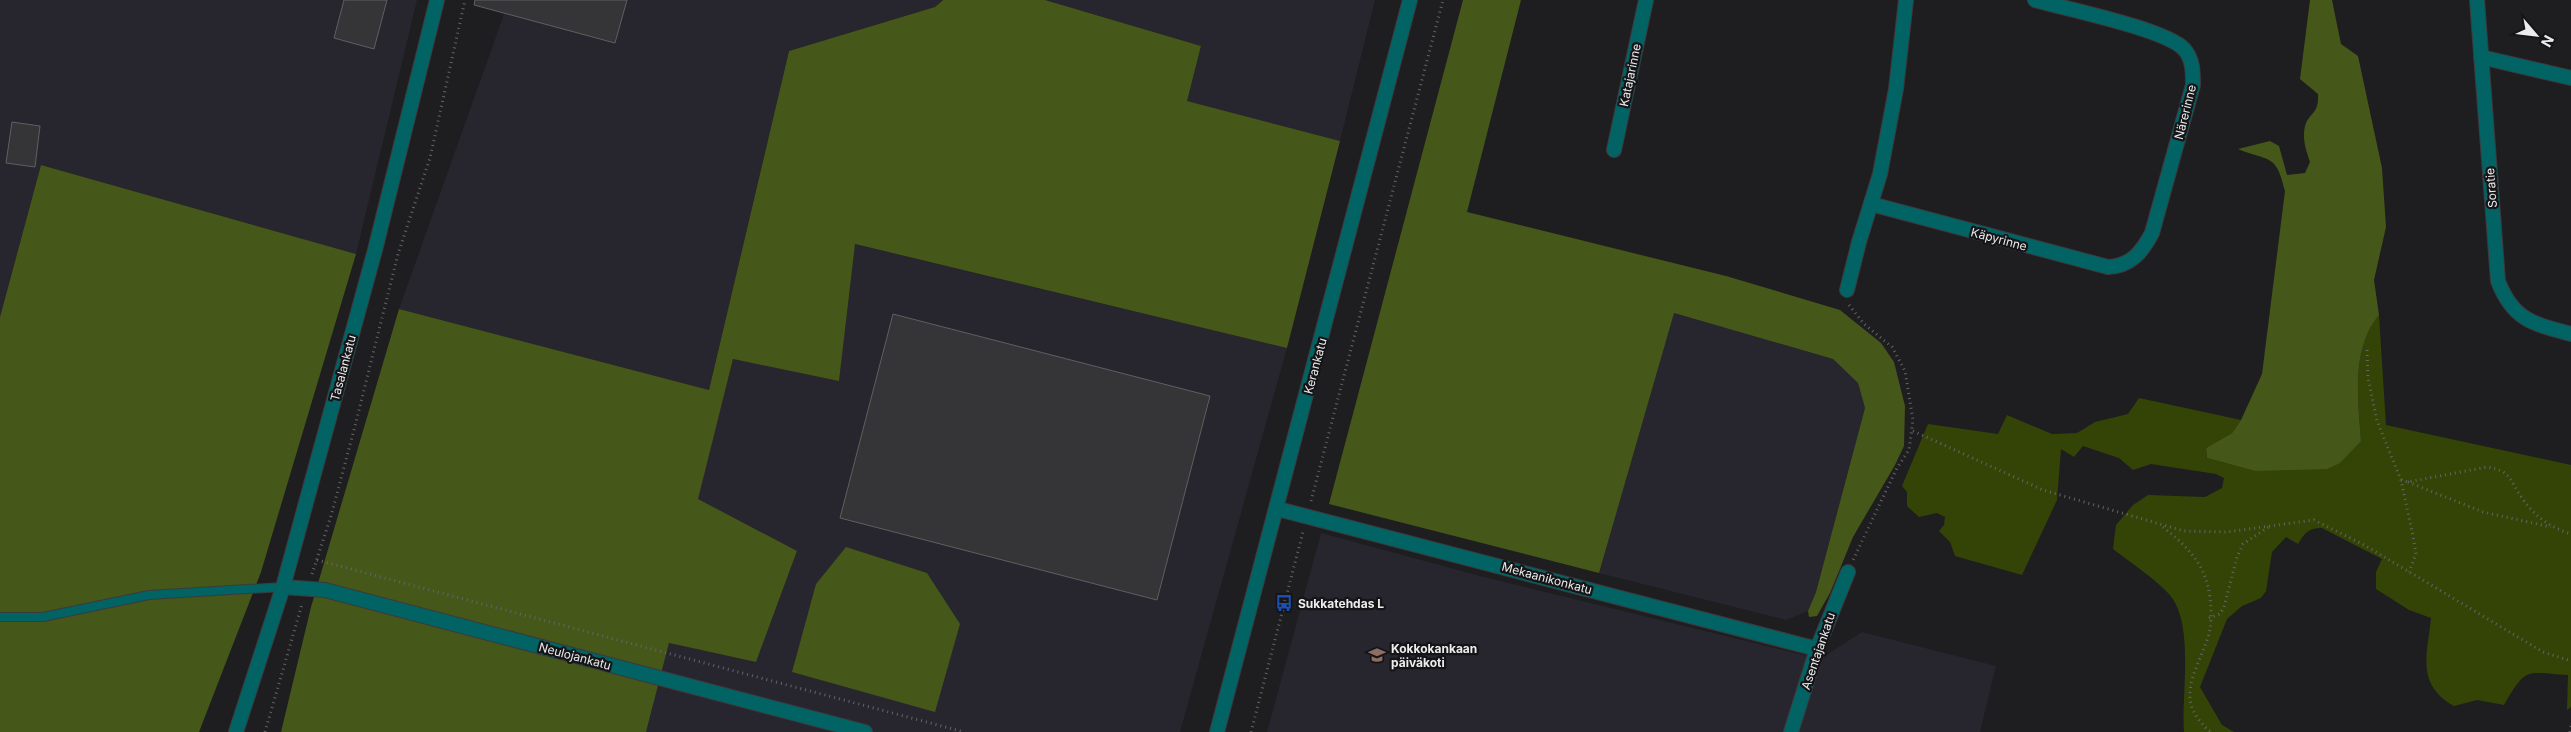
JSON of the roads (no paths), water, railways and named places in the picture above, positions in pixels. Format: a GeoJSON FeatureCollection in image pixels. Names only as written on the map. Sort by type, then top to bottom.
{"type":"FeatureCollection","features":[{"type":"Feature","properties":{"kind":"street","name":"Tasalankatu"},"geometry":{"type":"LineString","coordinates":[[236,732],[283,587],[374,250],[437,0]]}},
{"type":"Feature","properties":{"kind":"street","name":"Kerankatu"},"geometry":{"type":"LineString","coordinates":[[1217,732],[1250,604],[1278,509],[1410,0]]}},
{"type":"Feature","properties":{"kind":"street","name":"Katajarinne"},"geometry":{"type":"LineString","coordinates":[[1614,150],[1646,0]]}},
{"type":"Feature","properties":{"kind":"street"},"geometry":{"type":"LineString","coordinates":[[1847,290],[1858,242],[1880,174],[1896,89],[1906,0]]}},
{"type":"Feature","properties":{"kind":"street","name":"Närerinne"},"geometry":{"type":"LineString","coordinates":[[2035,0],[2174,40],[2185,50],[2193,70],[2193,85],[2152,232],[2143,249],[2128,263]]}},
{"type":"Feature","properties":{"kind":"street","name":"Soratie"},"geometry":{"type":"LineString","coordinates":[[2476,0],[2498,281],[2506,300],[2518,314],[2538,325],[2571,334]]}},
{"type":"Feature","properties":{"kind":"street"},"geometry":{"type":"LineString","coordinates":[[2481,56],[2571,78]]}},
{"type":"Feature","properties":{"kind":"street","name":"Käpyrinne"},"geometry":{"type":"LineString","coordinates":[[1871,204],[2093,264],[2120,266],[2128,263]]}},
{"type":"Feature","properties":{"kind":"street","name":"Mekaanikonkatu"},"geometry":{"type":"LineString","coordinates":[[1278,509],[1817,649]]}},
{"type":"Feature","properties":{"kind":"street","name":"Asentajankatu"},"geometry":{"type":"LineString","coordinates":[[1791,732],[1817,649],[1848,572]]}},
{"type":"Feature","properties":{"kind":"street","name":"Neulojankatu"},"geometry":{"type":"LineString","coordinates":[[283,587],[307,587],[326,590],[865,732]]}},
{"type":"Feature","properties":{"kind":"lane"},"geometry":{"type":"LineString","coordinates":[[1,617],[43,616],[149,595],[283,587]]}},
{"type":"Feature","properties":{"kind":"place","name":"Sukkatehdas L"},"geometry":{"type":"Point","coordinates":[1284,603]}},
{"type":"Feature","properties":{"kind":"place","name":"Kokkokankaan päiväkoti"},"geometry":{"type":"Point","coordinates":[1377,655]}}]}
